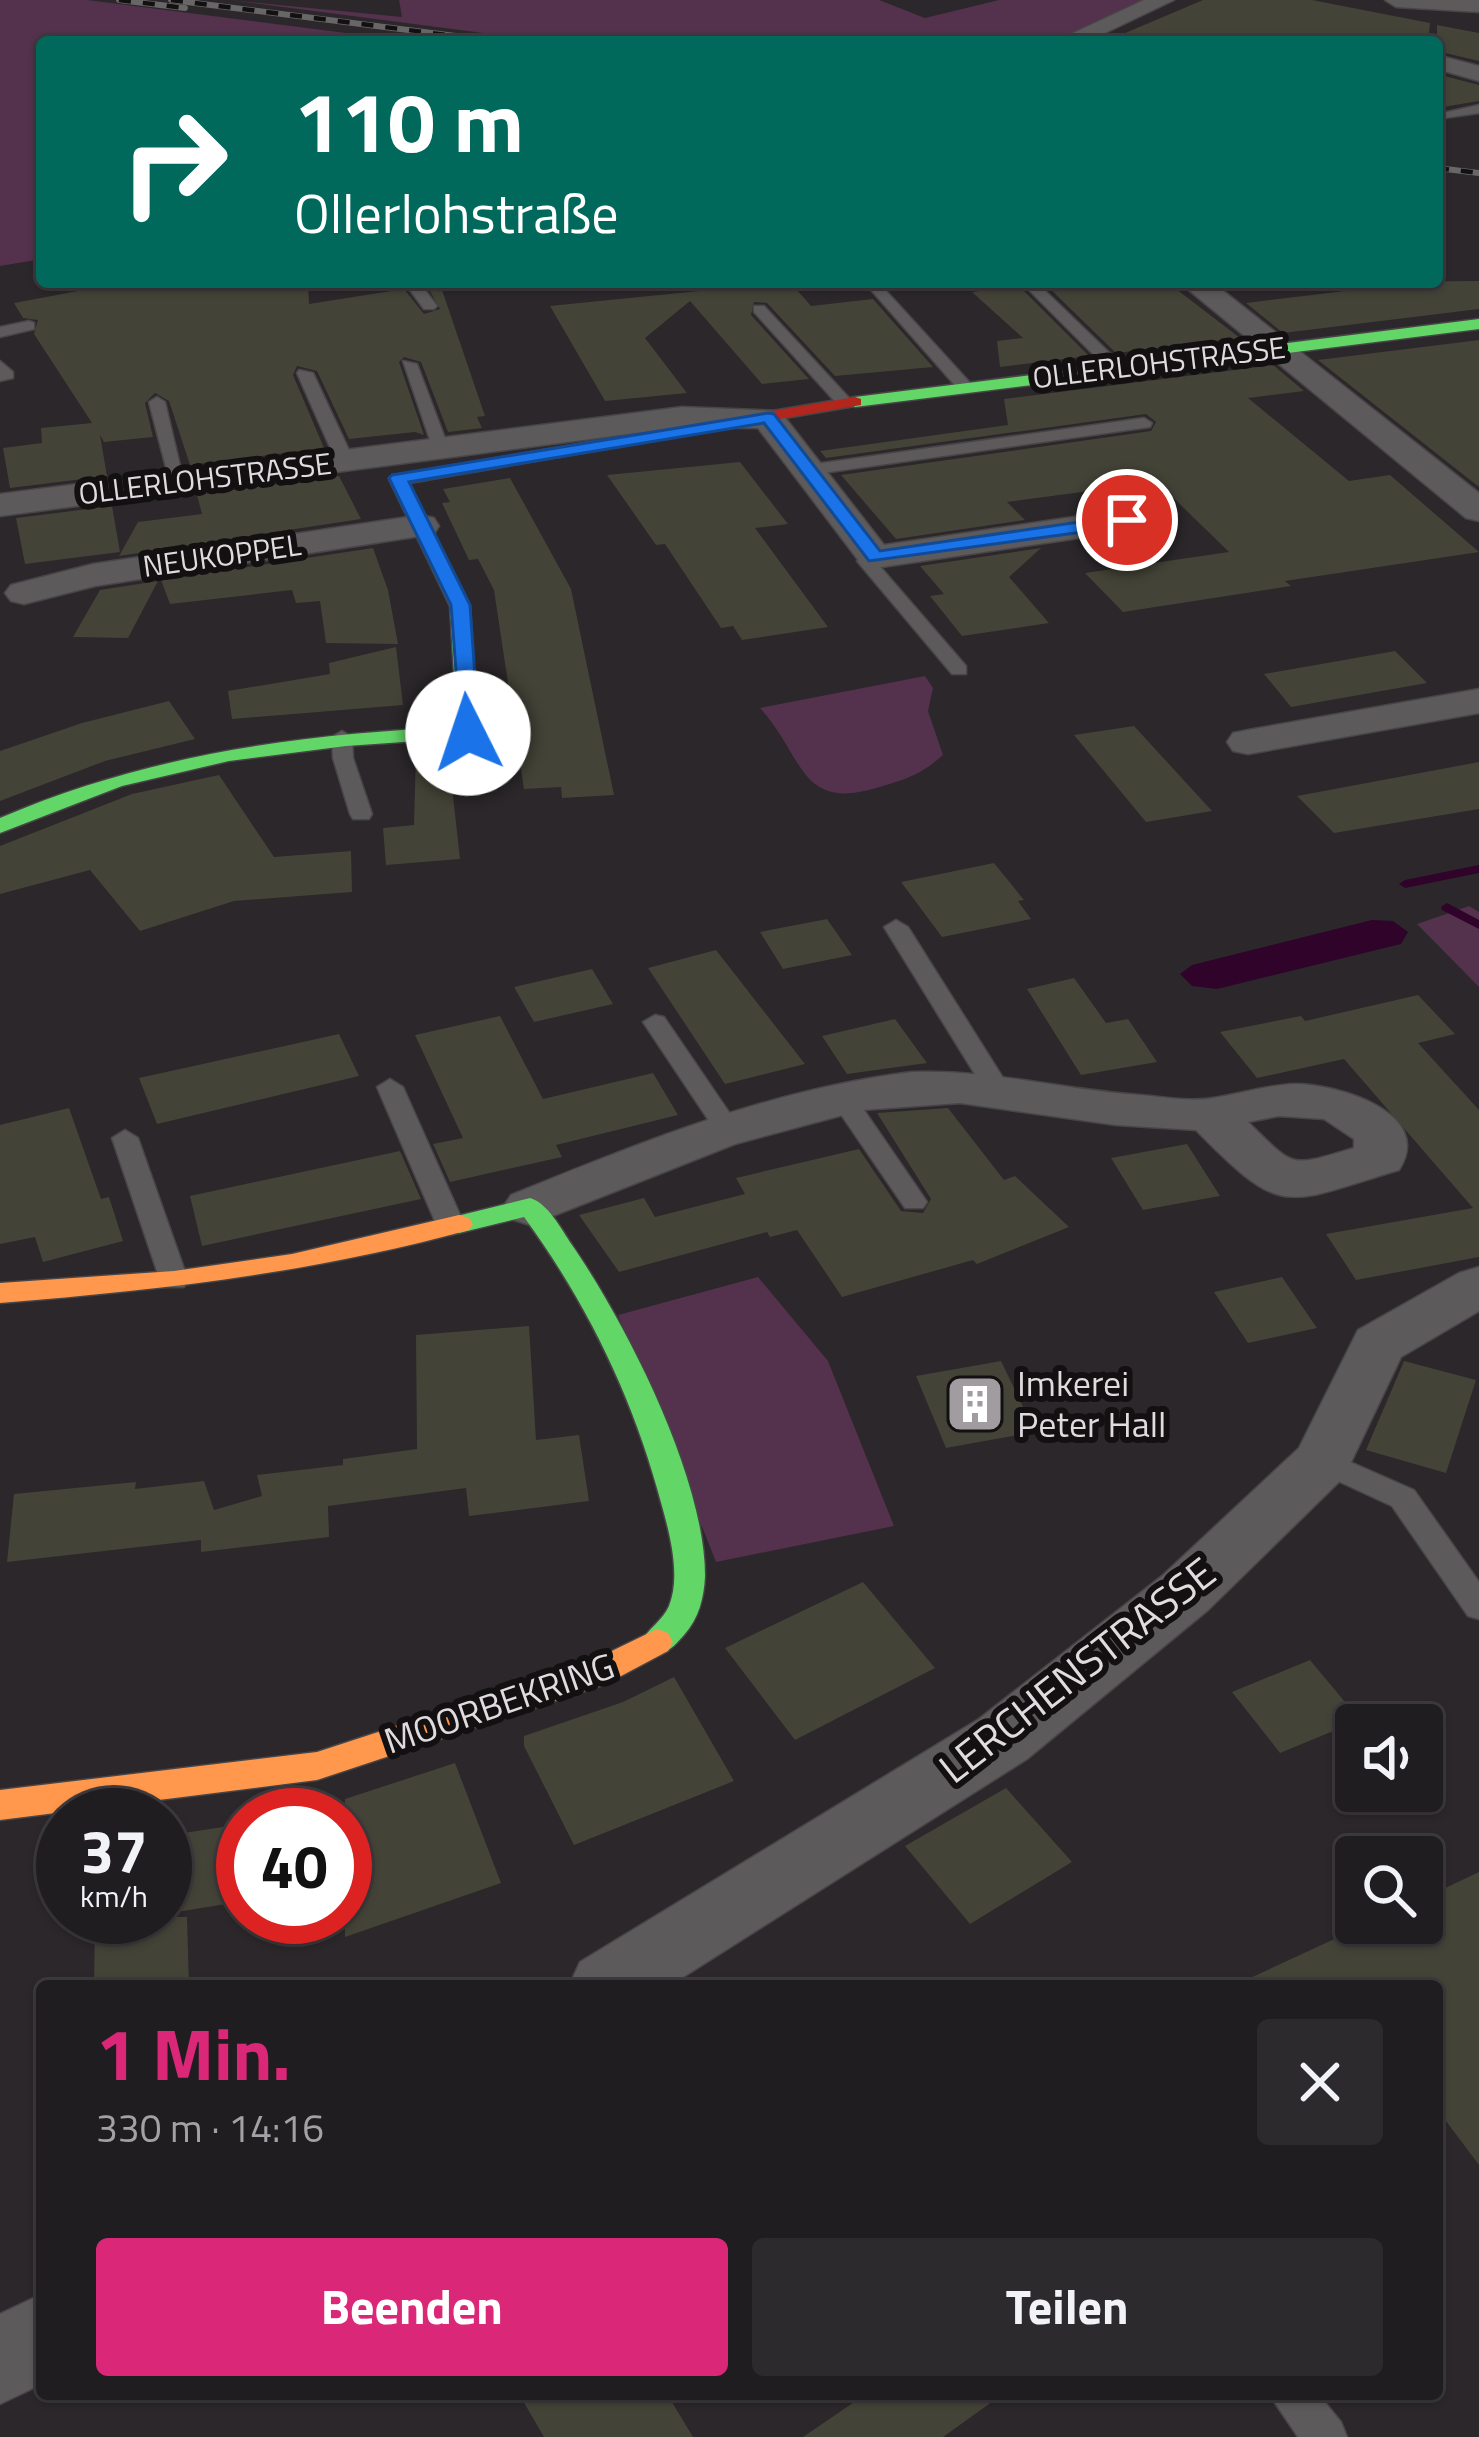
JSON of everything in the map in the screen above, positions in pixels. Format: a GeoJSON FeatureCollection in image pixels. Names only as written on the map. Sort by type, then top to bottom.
{"type":"FeatureCollection","features":[{"type":"Feature","properties":{"kind":"street"},"geometry":{"type":"LineString","coordinates":[[1080,36],[1163,0]]}},
{"type":"Feature","properties":{"kind":"street"},"geometry":{"type":"LineString","coordinates":[[1396,0],[1479,5]]}},
{"type":"Feature","properties":{"kind":"street"},"geometry":{"type":"LineString","coordinates":[[1443,64],[1479,74]]}},
{"type":"Feature","properties":{"kind":"street"},"geometry":{"type":"LineString","coordinates":[[1201,288],[1479,510]]}},
{"type":"Feature","properties":{"kind":"street","name":"OLLERLOHSTRASSE"},"geometry":{"type":"LineString","coordinates":[[422,526],[398,478],[845,404],[1479,324]]}},
{"type":"Feature","properties":{"kind":"street","name":"OLLERLOHSTRASSE"},"geometry":{"type":"LineString","coordinates":[[0,506],[682,417],[768,418]]}},
{"type":"Feature","properties":{"kind":"street"},"geometry":{"type":"LineString","coordinates":[[768,418],[875,557],[1127,520]]}},
{"type":"Feature","properties":{"kind":"street"},"geometry":{"type":"LineString","coordinates":[[0,826],[36,807],[147,769],[216,752],[342,737],[468,733],[460,605],[422,526]]}},
{"type":"Feature","properties":{"kind":"street","name":"NEUKOPPEL"},"geometry":{"type":"LineString","coordinates":[[24,593],[93,575],[422,526]]}},
{"type":"Feature","properties":{"kind":"street"},"geometry":{"type":"LineString","coordinates":[[1248,742],[1479,701]]}},
{"type":"Feature","properties":{"kind":"street"},"geometry":{"type":"LineString","coordinates":[[0,1292],[174,1280],[292,1263],[452,1226],[530,1207],[728,1130],[842,1097],[914,1088],[998,1089],[1108,1108],[1211,1115]]}},
{"type":"Feature","properties":{"kind":"street","name":"MOORBEKRING"},"geometry":{"type":"LineString","coordinates":[[0,1804],[316,1766],[594,1675],[653,1646],[685,1610],[689,1546],[650,1414],[616,1335],[578,1269],[530,1207]]}},
{"type":"Feature","properties":{"kind":"street","name":"LERCHENSTRASSE"},"geometry":{"type":"LineString","coordinates":[[616,1980],[1003,1739],[1185,1593],[1323,1461],[1378,1344],[1479,1286]]}},
{"type":"Feature","properties":{"kind":"street"},"geometry":{"type":"LineString","coordinates":[[0,2362],[36,2340]]}},
{"type":"Feature","properties":{"kind":"lane"},"geometry":{"type":"LineString","coordinates":[[1444,114],[1479,110]]}},
{"type":"Feature","properties":{"kind":"lane"},"geometry":{"type":"LineString","coordinates":[[416,288],[429,306]]}},
{"type":"Feature","properties":{"kind":"lane"},"geometry":{"type":"LineString","coordinates":[[876,288],[966,388]]}},
{"type":"Feature","properties":{"kind":"lane"},"geometry":{"type":"LineString","coordinates":[[1034,288],[1116,368]]}},
{"type":"Feature","properties":{"kind":"lane"},"geometry":{"type":"LineString","coordinates":[[759,309],[845,404]]}},
{"type":"Feature","properties":{"kind":"lane"},"geometry":{"type":"LineString","coordinates":[[0,332],[28,326]]}},
{"type":"Feature","properties":{"kind":"lane"},"geometry":{"type":"LineString","coordinates":[[409,364],[441,449]]}},
{"type":"Feature","properties":{"kind":"lane"},"geometry":{"type":"LineString","coordinates":[[0,365],[7,375],[0,376]]}},
{"type":"Feature","properties":{"kind":"lane"},"geometry":{"type":"LineString","coordinates":[[305,373],[344,461]]}},
{"type":"Feature","properties":{"kind":"lane"},"geometry":{"type":"LineString","coordinates":[[158,402],[179,483]]}},
{"type":"Feature","properties":{"kind":"lane"},"geometry":{"type":"LineString","coordinates":[[808,470],[1144,423]]}},
{"type":"Feature","properties":{"kind":"lane"},"geometry":{"type":"LineString","coordinates":[[875,557],[866,561],[959,670]]}},
{"type":"Feature","properties":{"kind":"lane"},"geometry":{"type":"LineString","coordinates":[[342,737],[343,758],[361,814]]}},
{"type":"Feature","properties":{"kind":"lane"},"geometry":{"type":"LineString","coordinates":[[896,927],[998,1089]]}},
{"type":"Feature","properties":{"kind":"lane"},"geometry":{"type":"LineString","coordinates":[[656,1022],[728,1130]]}},
{"type":"Feature","properties":{"kind":"lane"},"geometry":{"type":"LineString","coordinates":[[390,1087],[452,1226]]}},
{"type":"Feature","properties":{"kind":"lane"},"geometry":{"type":"LineString","coordinates":[[842,1097],[914,1202]]}},
{"type":"Feature","properties":{"kind":"lane"},"geometry":{"type":"LineString","coordinates":[[125,1138],[174,1280]]}},
{"type":"Feature","properties":{"kind":"lane"},"geometry":{"type":"LineString","coordinates":[[1323,1461],[1403,1498],[1479,1607]]}},
{"type":"Feature","properties":{"kind":"lane"},"geometry":{"type":"LineString","coordinates":[[1295,2400],[1326,2437]]}},
{"type":"Feature","properties":{"kind":"shaded area"},"geometry":{"type":"Polygon","coordinates":[[[0,0],[87,0],[369,36],[36,36],[36,260],[0,266],[0,0]]]}},
{"type":"Feature","properties":{"kind":"shaded area"},"geometry":{"type":"Polygon","coordinates":[[[228,0],[402,17],[399,0],[879,0],[925,18],[999,0],[1149,0],[1065,36],[507,36],[228,0]]]}},
{"type":"Feature","properties":{"kind":"shaded area"},"geometry":{"type":"Polygon","coordinates":[[[925,676],[933,688],[928,711],[943,755],[912,776],[851,793],[832,792],[806,775],[760,708],[925,676]]]}},
{"type":"Feature","properties":{"kind":"shaded area"},"geometry":{"type":"Polygon","coordinates":[[[1469,906],[1479,912],[1479,987],[1417,924],[1469,906]]]}},
{"type":"Feature","properties":{"kind":"shaded area"},"geometry":{"type":"Polygon","coordinates":[[[1372,920],[1393,921],[1408,932],[1401,944],[1217,989],[1192,986],[1180,974],[1192,965],[1372,920]]]}},
{"type":"Feature","properties":{"kind":"shaded area"},"geometry":{"type":"Polygon","coordinates":[[[758,1277],[828,1361],[894,1526],[716,1562],[618,1315],[758,1277]]]}},
{"type":"Feature","properties":{"kind":"building"},"geometry":{"type":"Polygon","coordinates":[[[1203,0],[1312,0],[1430,23],[1429,36],[1118,36],[1203,0]]]}},
{"type":"Feature","properties":{"kind":"building"},"geometry":{"type":"Polygon","coordinates":[[[1437,25],[1479,33],[1479,61],[1443,52],[1443,36],[1437,36],[1437,25]]]}},
{"type":"Feature","properties":{"kind":"building"},"geometry":{"type":"Polygon","coordinates":[[[1443,76],[1479,85],[1479,101],[1443,107],[1443,76]]]}},
{"type":"Feature","properties":{"kind":"building"},"geometry":{"type":"Polygon","coordinates":[[[1443,281],[1479,281],[1479,309],[1283,333],[1246,303],[1370,288],[1443,288],[1443,281]]]}},
{"type":"Feature","properties":{"kind":"building"},"geometry":{"type":"Polygon","coordinates":[[[94,288],[308,288],[309,304],[404,289],[424,314],[440,309],[428,288],[441,288],[485,416],[477,417],[482,428],[448,432],[421,362],[404,357],[399,362],[424,435],[349,439],[317,371],[297,366],[293,375],[324,448],[190,465],[169,401],[155,393],[145,403],[153,437],[104,442],[100,435],[107,476],[10,488],[3,448],[42,443],[41,428],[92,423],[34,334],[38,320],[23,318],[14,303],[94,288]]]}},
{"type":"Feature","properties":{"kind":"building"},"geometry":{"type":"Polygon","coordinates":[[[730,288],[795,288],[811,306],[873,299],[933,367],[835,376],[767,303],[754,302],[751,315],[809,379],[762,384],[690,301],[645,338],[687,393],[605,401],[550,306],[730,288]]]}},
{"type":"Feature","properties":{"kind":"building"},"geometry":{"type":"Polygon","coordinates":[[[1021,288],[1089,356],[1000,367],[997,341],[1023,338],[972,292],[1021,288]]]}},
{"type":"Feature","properties":{"kind":"building"},"geometry":{"type":"Polygon","coordinates":[[[1049,288],[1175,288],[1240,338],[1116,353],[1049,288]]]}},
{"type":"Feature","properties":{"kind":"building"},"geometry":{"type":"Polygon","coordinates":[[[1479,340],[1479,487],[1318,360],[1479,340]]]}},
{"type":"Feature","properties":{"kind":"building"},"geometry":{"type":"Polygon","coordinates":[[[1273,365],[1304,391],[1248,398],[1349,481],[1390,475],[1479,552],[1285,581],[1291,586],[1123,612],[1085,573],[1229,552],[1157,482],[1007,502],[1025,520],[896,539],[841,475],[1151,431],[1156,422],[1146,414],[826,458],[820,451],[1008,425],[1004,399],[1273,365]]]}},
{"type":"Feature","properties":{"kind":"building"},"geometry":{"type":"Polygon","coordinates":[[[740,462],[788,524],[755,528],[828,627],[742,640],[733,626],[721,628],[665,544],[656,545],[607,475],[740,462]]]}},
{"type":"Feature","properties":{"kind":"building"},"geometry":{"type":"Polygon","coordinates":[[[339,476],[361,519],[119,556],[138,522],[202,514],[197,495],[339,476]]]}},
{"type":"Feature","properties":{"kind":"building"},"geometry":{"type":"Polygon","coordinates":[[[510,478],[571,589],[614,795],[562,798],[561,787],[524,789],[494,590],[478,559],[469,560],[442,503],[450,502],[443,489],[510,478]]]}},
{"type":"Feature","properties":{"kind":"building"},"geometry":{"type":"Polygon","coordinates":[[[112,506],[120,552],[25,564],[16,518],[112,506]]]}},
{"type":"Feature","properties":{"kind":"building"},"geometry":{"type":"Polygon","coordinates":[[[373,548],[388,590],[398,644],[326,643],[320,601],[296,603],[292,590],[170,604],[161,580],[373,548]]]}},
{"type":"Feature","properties":{"kind":"building"},"geometry":{"type":"Polygon","coordinates":[[[1041,548],[1009,577],[1049,623],[962,636],[930,596],[944,594],[920,566],[1041,548]]]}},
{"type":"Feature","properties":{"kind":"building"},"geometry":{"type":"Polygon","coordinates":[[[158,581],[128,638],[73,637],[100,590],[158,581]]]}},
{"type":"Feature","properties":{"kind":"building"},"geometry":{"type":"Polygon","coordinates":[[[396,647],[403,705],[232,719],[228,691],[330,674],[329,663],[396,647]]]}},
{"type":"Feature","properties":{"kind":"building"},"geometry":{"type":"Polygon","coordinates":[[[1395,651],[1427,683],[1291,707],[1264,674],[1395,651]]]}},
{"type":"Feature","properties":{"kind":"building"},"geometry":{"type":"Polygon","coordinates":[[[169,701],[195,739],[105,761],[0,801],[0,751],[169,701]]]}},
{"type":"Feature","properties":{"kind":"building"},"geometry":{"type":"Polygon","coordinates":[[[1134,726],[1212,811],[1146,822],[1074,735],[1134,726]]]}},
{"type":"Feature","properties":{"kind":"building"},"geometry":{"type":"Polygon","coordinates":[[[448,751],[460,859],[386,865],[383,828],[414,825],[416,754],[448,751]]]}},
{"type":"Feature","properties":{"kind":"building"},"geometry":{"type":"Polygon","coordinates":[[[1479,762],[1479,809],[1334,833],[1297,796],[1479,762]]]}},
{"type":"Feature","properties":{"kind":"building"},"geometry":{"type":"Polygon","coordinates":[[[219,775],[274,857],[351,851],[352,892],[234,901],[140,931],[90,870],[0,894],[0,846],[132,794],[219,775]]]}},
{"type":"Feature","properties":{"kind":"building"},"geometry":{"type":"Polygon","coordinates":[[[994,863],[1024,900],[1018,901],[1031,919],[942,937],[901,882],[994,863]]]}},
{"type":"Feature","properties":{"kind":"building"},"geometry":{"type":"Polygon","coordinates":[[[827,919],[852,955],[783,969],[760,932],[827,919]]]}},
{"type":"Feature","properties":{"kind":"building"},"geometry":{"type":"Polygon","coordinates":[[[716,950],[805,1064],[725,1084],[648,968],[716,950]]]}},
{"type":"Feature","properties":{"kind":"building"},"geometry":{"type":"Polygon","coordinates":[[[592,969],[613,1004],[534,1022],[514,987],[592,969]]]}},
{"type":"Feature","properties":{"kind":"building"},"geometry":{"type":"Polygon","coordinates":[[[1074,978],[1106,1023],[1128,1019],[1157,1062],[1081,1075],[1027,989],[1074,978]]]}},
{"type":"Feature","properties":{"kind":"building"},"geometry":{"type":"Polygon","coordinates":[[[1418,995],[1455,1034],[1418,1043],[1479,1110],[1479,1257],[1356,1280],[1326,1234],[1473,1208],[1344,1059],[1257,1078],[1220,1032],[1301,1016],[1305,1021],[1418,995]]]}},
{"type":"Feature","properties":{"kind":"building"},"geometry":{"type":"Polygon","coordinates":[[[500,1016],[543,1099],[653,1073],[678,1115],[556,1145],[562,1157],[450,1182],[433,1144],[463,1138],[415,1035],[500,1016]]]}},
{"type":"Feature","properties":{"kind":"building"},"geometry":{"type":"Polygon","coordinates":[[[895,1019],[927,1063],[847,1074],[822,1036],[895,1019]]]}},
{"type":"Feature","properties":{"kind":"building"},"geometry":{"type":"Polygon","coordinates":[[[339,1034],[359,1076],[157,1124],[139,1078],[339,1034]]]}},
{"type":"Feature","properties":{"kind":"building"},"geometry":{"type":"Polygon","coordinates":[[[69,1108],[101,1199],[109,1197],[123,1241],[43,1262],[35,1237],[0,1244],[0,1125],[69,1108]]]}},
{"type":"Feature","properties":{"kind":"building"},"geometry":{"type":"Polygon","coordinates":[[[948,1108],[1004,1180],[1015,1176],[1069,1227],[977,1264],[973,1260],[842,1297],[797,1230],[770,1237],[767,1232],[619,1272],[579,1215],[644,1198],[655,1217],[745,1194],[736,1178],[859,1149],[901,1211],[923,1213],[931,1199],[877,1113],[948,1108]]]}},
{"type":"Feature","properties":{"kind":"building"},"geometry":{"type":"Polygon","coordinates":[[[1187,1144],[1220,1196],[1143,1210],[1111,1158],[1187,1144]]]}},
{"type":"Feature","properties":{"kind":"building"},"geometry":{"type":"Polygon","coordinates":[[[400,1151],[421,1199],[202,1246],[190,1196],[400,1151]]]}},
{"type":"Feature","properties":{"kind":"building"},"geometry":{"type":"Polygon","coordinates":[[[1282,1277],[1317,1328],[1248,1343],[1214,1292],[1282,1277]]]}},
{"type":"Feature","properties":{"kind":"building"},"geometry":{"type":"Polygon","coordinates":[[[529,1326],[536,1440],[579,1435],[589,1501],[469,1516],[466,1488],[328,1506],[329,1537],[201,1552],[201,1540],[7,1562],[14,1494],[136,1482],[135,1489],[204,1481],[214,1510],[262,1496],[257,1475],[343,1465],[343,1459],[417,1449],[416,1335],[529,1326]]]}},
{"type":"Feature","properties":{"kind":"building","name":"Imkerei Peter Hall"},"geometry":{"type":"Polygon","coordinates":[[[1001,1361],[1035,1432],[946,1448],[916,1376],[1001,1361]]]}},
{"type":"Feature","properties":{"kind":"building"},"geometry":{"type":"Polygon","coordinates":[[[1404,1361],[1476,1380],[1446,1473],[1366,1450],[1404,1361]]]}},
{"type":"Feature","properties":{"kind":"building"},"geometry":{"type":"Polygon","coordinates":[[[863,1582],[935,1668],[795,1740],[725,1648],[863,1582]]]}},
{"type":"Feature","properties":{"kind":"building"},"geometry":{"type":"Polygon","coordinates":[[[1310,1660],[1347,1704],[1335,1704],[1335,1730],[1280,1753],[1232,1692],[1310,1660]]]}},
{"type":"Feature","properties":{"kind":"building"},"geometry":{"type":"Polygon","coordinates":[[[674,1677],[734,1781],[574,1845],[524,1746],[524,1736],[623,1702],[674,1677]]]}},
{"type":"Feature","properties":{"kind":"building"},"geometry":{"type":"Polygon","coordinates":[[[455,1763],[501,1883],[372,1928],[372,1790],[455,1763]]]}},
{"type":"Feature","properties":{"kind":"building"},"geometry":{"type":"Polygon","coordinates":[[[1006,1788],[1072,1862],[970,1924],[905,1846],[1006,1788]]]}},
{"type":"Feature","properties":{"kind":"building"},"geometry":{"type":"Polygon","coordinates":[[[216,1828],[216,1906],[192,1910],[192,1832],[216,1828]]]}},
{"type":"Feature","properties":{"kind":"building"},"geometry":{"type":"Polygon","coordinates":[[[1479,1872],[1479,2165],[1443,2117],[1443,1980],[1246,1980],[1335,1939],[1335,1944],[1443,1944],[1443,1889],[1479,1872]]]}},
{"type":"Feature","properties":{"kind":"building"},"geometry":{"type":"Polygon","coordinates":[[[95,1944],[188,1944],[189,1980],[94,1980],[95,1944]]]}},
{"type":"Feature","properties":{"kind":"building"},"geometry":{"type":"Polygon","coordinates":[[[522,2400],[671,2400],[693,2437],[544,2437],[522,2400]]]}},
{"type":"Feature","properties":{"kind":"building"},"geometry":{"type":"Polygon","coordinates":[[[857,2400],[995,2400],[943,2437],[803,2437],[857,2400]]]}},
{"type":"Feature","properties":{"kind":"waterway"},"geometry":{"type":"LineString","coordinates":[[1405,884],[1479,869]]}},
{"type":"Feature","properties":{"kind":"waterway"},"geometry":{"type":"LineString","coordinates":[[1447,907],[1479,925]]}},
{"type":"Feature","properties":{"kind":"railway"},"geometry":{"type":"LineString","coordinates":[[119,0],[185,8]]}},
{"type":"Feature","properties":{"kind":"railway"},"geometry":{"type":"LineString","coordinates":[[171,0],[456,36]]}},
{"type":"Feature","properties":{"kind":"railway"},"geometry":{"type":"LineString","coordinates":[[1443,169],[1479,173]]}},
{"type":"Feature","properties":{"kind":"traffic: fast"},"geometry":{"type":"LineString","coordinates":[[855,402],[1479,324]]}},
{"type":"Feature","properties":{"kind":"traffic: fast"},"geometry":{"type":"LineString","coordinates":[[0,826],[114,782],[229,754],[346,740],[468,733],[460,606],[398,479],[420,476]]}},
{"type":"Feature","properties":{"kind":"traffic: fast"},"geometry":{"type":"LineString","coordinates":[[459,1224],[530,1207],[577,1273],[615,1339],[660,1447],[686,1546],[685,1606],[657,1642]]}},
{"type":"Feature","properties":{"kind":"traffic: slow"},"geometry":{"type":"LineString","coordinates":[[0,1293],[174,1280],[292,1263],[459,1224]]}},
{"type":"Feature","properties":{"kind":"traffic: slow"},"geometry":{"type":"LineString","coordinates":[[0,1805],[317,1766],[594,1675],[657,1642]]}},
{"type":"Feature","properties":{"kind":"traffic: jam"},"geometry":{"type":"LineString","coordinates":[[420,476],[855,402]]}},
{"type":"Feature","properties":{"kind":"place","name":"Imkerei Peter Hall"},"geometry":{"type":"Point","coordinates":[975,1404]}},
{"type":"Feature","properties":{"kind":"route"},"geometry":{"type":"LineString","coordinates":[[468,733],[460,605],[398,478],[768,418],[875,557],[1127,520]]}}]}
